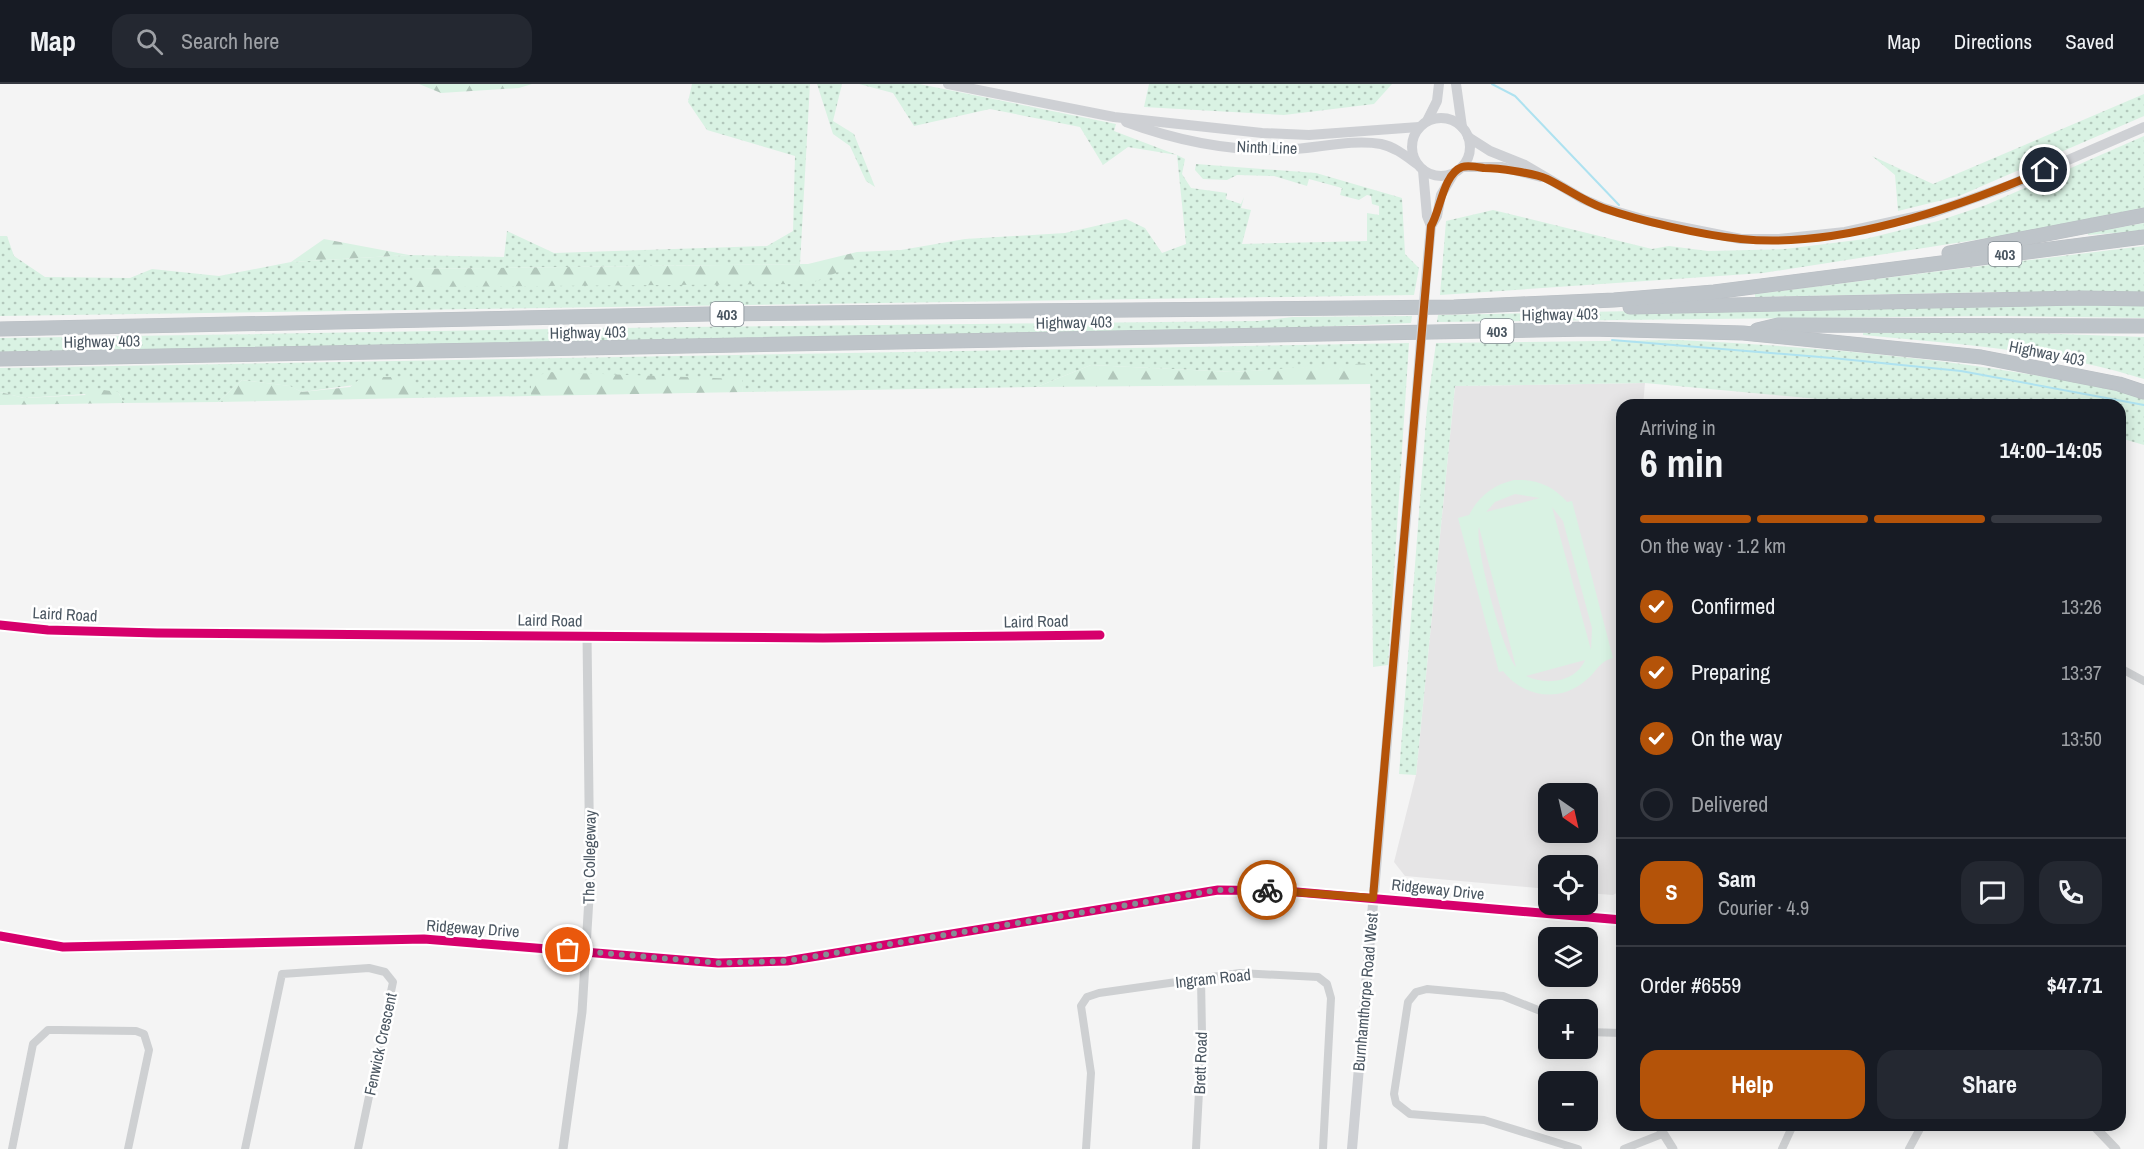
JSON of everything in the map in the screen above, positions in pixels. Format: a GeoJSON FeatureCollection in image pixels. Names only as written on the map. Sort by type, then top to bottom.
{"type":"FeatureCollection","features":[{"type":"Feature","properties":{"kind":"highway"},"geometry":{"type":"LineString","coordinates":[[1866,273],[1900,262],[2144,215]]}},
{"type":"Feature","properties":{"kind":"highway","name":"Highway 403"},"geometry":{"type":"LineString","coordinates":[[0,328],[710,314],[1454,307],[1614,300],[1714,292],[2144,237]]}},
{"type":"Feature","properties":{"kind":"highway"},"geometry":{"type":"LineString","coordinates":[[1614,300],[1628,307],[2069,298],[2144,299]]}},
{"type":"Feature","properties":{"kind":"highway"},"geometry":{"type":"LineString","coordinates":[[1743,333],[1778,325],[2144,326]]}},
{"type":"Feature","properties":{"kind":"highway","name":"Highway 403"},"geometry":{"type":"LineString","coordinates":[[0,359],[1578,329],[1743,333],[1980,357],[2119,384],[2144,392]]}},
{"type":"Feature","properties":{"kind":"main road","name":"Ninth Line"},"geometry":{"type":"LineString","coordinates":[[948,84],[1114,117],[1295,135],[1423,124]]}},
{"type":"Feature","properties":{"kind":"main road"},"geometry":{"type":"LineString","coordinates":[[1439,84],[1437,101],[1412,145],[1420,167],[1438,176],[1458,170],[1502,167],[1544,178]]}},
{"type":"Feature","properties":{"kind":"main road"},"geometry":{"type":"LineString","coordinates":[[1456,84],[1470,153],[1458,170]]}},
{"type":"Feature","properties":{"kind":"main road","name":"Ninth Line"},"geometry":{"type":"LineString","coordinates":[[1114,117],[1160,134],[1275,150],[1381,144],[1400,152],[1420,167]]}},
{"type":"Feature","properties":{"kind":"main road"},"geometry":{"type":"LineString","coordinates":[[1423,124],[1446,118],[1490,151],[1525,165],[1544,178],[1604,208],[1646,220],[1741,239],[1793,239],[1845,232],[1932,213],[2008,186],[2144,127]]}},
{"type":"Feature","properties":{"kind":"main road","name":"Burnhamthorpe Road West"},"geometry":{"type":"LineString","coordinates":[[1420,167],[1427,216],[1431,226]]}},
{"type":"Feature","properties":{"kind":"main road","name":"Burnhamthorpe Road West"},"geometry":{"type":"LineString","coordinates":[[1352,1149],[1431,226],[1437,216],[1441,195],[1458,170]]}},
{"type":"Feature","properties":{"kind":"street","name":"Laird Road"},"geometry":{"type":"LineString","coordinates":[[0,625],[48,630],[157,633],[870,638],[1100,635]]}},
{"type":"Feature","properties":{"kind":"street","name":"The Collegeway"},"geometry":{"type":"LineString","coordinates":[[563,1149],[578,1047],[590,882],[587,635]]}},
{"type":"Feature","properties":{"kind":"street"},"geometry":{"type":"LineString","coordinates":[[2126,671],[2144,681]]}},
{"type":"Feature","properties":{"kind":"street","name":"Ridgeway Drive"},"geometry":{"type":"LineString","coordinates":[[0,936],[63,947],[424,939],[718,963],[787,961],[1218,890],[1285,891],[1616,919]]}},
{"type":"Feature","properties":{"kind":"street","name":"Fenwick Crescent"},"geometry":{"type":"LineString","coordinates":[[245,1149],[282,974],[369,968],[385,972],[393,982],[358,1149]]}},
{"type":"Feature","properties":{"kind":"street","name":"Ingram Road"},"geometry":{"type":"LineString","coordinates":[[1086,1149],[1091,1073],[1081,1006],[1087,998],[1099,993],[1253,973],[1318,977],[1327,984],[1331,998],[1323,1149]]}},
{"type":"Feature","properties":{"kind":"street","name":"Brett Road"},"geometry":{"type":"LineString","coordinates":[[1196,1149],[1202,1034],[1201,978]]}},
{"type":"Feature","properties":{"kind":"street"},"geometry":{"type":"LineString","coordinates":[[1538,1010],[1503,996],[1427,989],[1416,992],[1408,1002],[1394,1094],[1396,1103],[1410,1114],[1484,1120],[1578,1149]]}},
{"type":"Feature","properties":{"kind":"street"},"geometry":{"type":"LineString","coordinates":[[12,1149],[33,1044],[48,1030],[136,1031],[144,1034],[149,1050],[128,1149]]}},
{"type":"Feature","properties":{"kind":"street"},"geometry":{"type":"LineString","coordinates":[[1598,1033],[1616,1034]]}},
{"type":"Feature","properties":{"kind":"street"},"geometry":{"type":"LineString","coordinates":[[1624,1149],[1656,1131]]}},
{"type":"Feature","properties":{"kind":"street"},"geometry":{"type":"LineString","coordinates":[[1661,1131],[1674,1149]]}},
{"type":"Feature","properties":{"kind":"street"},"geometry":{"type":"LineString","coordinates":[[1782,1149],[1791,1131]]}},
{"type":"Feature","properties":{"kind":"street"},"geometry":{"type":"LineString","coordinates":[[1909,1149],[1919,1131]]}},
{"type":"Feature","properties":{"kind":"street"},"geometry":{"type":"LineString","coordinates":[[2099,1131],[2116,1149]]}},
{"type":"Feature","properties":{"kind":"shaded area"},"geometry":{"type":"Polygon","coordinates":[[[1645,383],[1644,399],[1616,399],[1616,893],[1598,894],[1598,855],[1538,855],[1538,888],[1405,876],[1394,862],[1416,775],[1455,386],[1645,383]]]}},
{"type":"Feature","properties":{"kind":"green space"},"geometry":{"type":"Polygon","coordinates":[[[419,84],[532,84],[519,88],[441,93],[419,84]]]}},
{"type":"Feature","properties":{"kind":"green space"},"geometry":{"type":"Polygon","coordinates":[[[692,84],[810,84],[800,264],[410,269],[416,286],[857,264],[857,252],[901,250],[965,239],[1065,233],[1126,219],[1145,228],[1162,253],[1186,244],[1177,155],[1185,159],[1182,174],[1191,188],[1227,193],[1226,199],[1241,204],[1244,197],[1241,208],[1251,210],[1242,244],[1367,241],[1367,213],[1379,215],[1379,206],[1372,204],[1371,196],[1367,195],[1359,200],[1340,195],[1342,188],[1309,179],[1307,186],[1274,176],[1237,175],[1227,180],[1203,179],[1195,170],[1196,164],[1316,173],[1402,198],[1405,254],[1419,268],[1414,295],[0,316],[0,236],[7,236],[14,256],[45,277],[130,278],[152,269],[219,276],[291,262],[409,255],[504,257],[507,231],[554,253],[767,246],[793,231],[795,156],[707,130],[688,102],[692,84]]]}},
{"type":"Feature","properties":{"kind":"green space"},"geometry":{"type":"Polygon","coordinates":[[[817,84],[842,84],[833,121],[854,134],[875,187],[866,181],[850,146],[833,134],[817,84]]]}},
{"type":"Feature","properties":{"kind":"green space"},"geometry":{"type":"Polygon","coordinates":[[[859,84],[919,84],[1116,124],[1114,131],[1177,155],[1128,147],[1103,165],[1080,127],[990,109],[914,126],[893,93],[859,84]]]}},
{"type":"Feature","properties":{"kind":"green space"},"geometry":{"type":"Polygon","coordinates":[[[1149,84],[1392,84],[1374,104],[1284,115],[1144,107],[1149,84]]]}},
{"type":"Feature","properties":{"kind":"green space"},"geometry":{"type":"Polygon","coordinates":[[[2144,94],[2144,116],[1959,196],[1898,211],[1895,175],[1872,156],[1933,184],[2144,94]]]}},
{"type":"Feature","properties":{"kind":"green space"},"geometry":{"type":"Polygon","coordinates":[[[2144,136],[2144,211],[1763,273],[1440,295],[1446,221],[1493,210],[1652,249],[1669,246],[1708,251],[1785,249],[1865,239],[1938,221],[1986,205],[2144,136]]]}},
{"type":"Feature","properties":{"kind":"green space"},"geometry":{"type":"Polygon","coordinates":[[[2144,223],[2144,231],[2088,235],[2088,233],[2144,223]]]}},
{"type":"Feature","properties":{"kind":"green space"},"geometry":{"type":"Polygon","coordinates":[[[324,239],[409,255],[291,262],[324,239]]]}},
{"type":"Feature","properties":{"kind":"green space"},"geometry":{"type":"Polygon","coordinates":[[[2144,246],[2144,293],[2003,292],[1755,297],[1755,294],[2144,246]]]}},
{"type":"Feature","properties":{"kind":"green space"},"geometry":{"type":"Polygon","coordinates":[[[857,252],[858,264],[809,284],[416,287],[409,269],[808,264],[857,252]]]}},
{"type":"Feature","properties":{"kind":"green space"},"geometry":{"type":"Polygon","coordinates":[[[2021,303],[2144,304],[2144,318],[1993,316],[1437,322],[1438,315],[2021,303]]]}},
{"type":"Feature","properties":{"kind":"green space"},"geometry":{"type":"Polygon","coordinates":[[[1412,316],[1411,323],[1249,330],[0,352],[0,338],[1259,321],[1292,317],[1412,316]]]}},
{"type":"Feature","properties":{"kind":"green space"},"geometry":{"type":"Polygon","coordinates":[[[2003,332],[2144,337],[2144,379],[2075,361],[2005,349],[1863,335],[1863,333],[2003,332]]]}},
{"type":"Feature","properties":{"kind":"green space"},"geometry":{"type":"Polygon","coordinates":[[[1679,340],[1855,352],[1971,365],[2144,397],[2144,445],[2126,440],[2126,399],[1819,399],[1645,383],[1455,386],[1416,775],[1399,774],[1427,408],[1436,343],[1679,340]]]}},
{"type":"Feature","properties":{"kind":"green space"},"geometry":{"type":"Polygon","coordinates":[[[1409,343],[1388,665],[1373,667],[1370,364],[1233,372],[1091,365],[1037,387],[743,392],[741,379],[531,379],[531,396],[414,398],[414,377],[302,392],[289,386],[242,380],[218,402],[124,403],[118,392],[24,398],[0,392],[0,368],[1409,343]]]}},
{"type":"Feature","properties":{"kind":"green space"},"geometry":{"type":"Polygon","coordinates":[[[1370,363],[1371,384],[1037,387],[1091,365],[1233,372],[1370,363]]]}},
{"type":"Feature","properties":{"kind":"green space"},"geometry":{"type":"Polygon","coordinates":[[[547,372],[742,379],[743,392],[531,396],[531,379],[547,372]]]}},
{"type":"Feature","properties":{"kind":"green space"},"geometry":{"type":"Polygon","coordinates":[[[362,377],[415,377],[414,398],[218,402],[242,380],[290,386],[302,392],[350,387],[362,377]]]}},
{"type":"Feature","properties":{"kind":"green space"},"geometry":{"type":"Polygon","coordinates":[[[89,388],[118,392],[124,403],[0,405],[0,392],[24,398],[85,395],[89,388]]]}},
{"type":"Feature","properties":{"kind":"green space"},"geometry":{"type":"Polygon","coordinates":[[[1522,480],[1537,482],[1556,492],[1567,502],[1572,501],[1613,658],[1601,665],[1575,688],[1564,692],[1542,694],[1531,691],[1511,680],[1503,671],[1499,672],[1458,518],[1469,515],[1487,492],[1506,482],[1522,480]],[[1515,494],[1495,502],[1486,512],[1540,498],[1515,494]],[[1552,507],[1591,650],[1592,628],[1563,521],[1552,507]],[[1479,527],[1485,575],[1497,621],[1516,667],[1479,527]],[[1585,660],[1526,676],[1542,681],[1560,680],[1575,673],[1585,660]]]}},
{"type":"Feature","properties":{"kind":"waterway"},"geometry":{"type":"LineString","coordinates":[[1492,84],[1515,96],[1619,205]]}},
{"type":"Feature","properties":{"kind":"waterway"},"geometry":{"type":"LineString","coordinates":[[1612,340],[1961,371],[2112,399]]}},
{"type":"Feature","properties":{"kind":"waterway"},"geometry":{"type":"LineString","coordinates":[[2126,402],[2144,405]]}},
{"type":"Feature","properties":{"kind":"cycle path"},"geometry":{"type":"LineString","coordinates":[[0,625],[48,630],[157,633],[823,638],[1100,635]]}},
{"type":"Feature","properties":{"kind":"cycle path"},"geometry":{"type":"LineString","coordinates":[[0,936],[63,947],[424,939],[718,963],[787,961],[1218,890],[1285,891],[1616,919]]}},
{"type":"Feature","properties":{"kind":"way so far"},"geometry":{"type":"LineString","coordinates":[[568,950],[718,963],[787,961],[1218,890],[1267,890]]}},
{"type":"Feature","properties":{"kind":"route"},"geometry":{"type":"LineString","coordinates":[[1267,890],[1373,898],[1431,226],[1437,216],[1441,195],[1454,173],[1462,167],[1502,167],[1544,178],[1604,208],[1646,220],[1741,239],[1793,239],[1845,232],[1932,213],[1966,202],[2045,170]]}}]}
